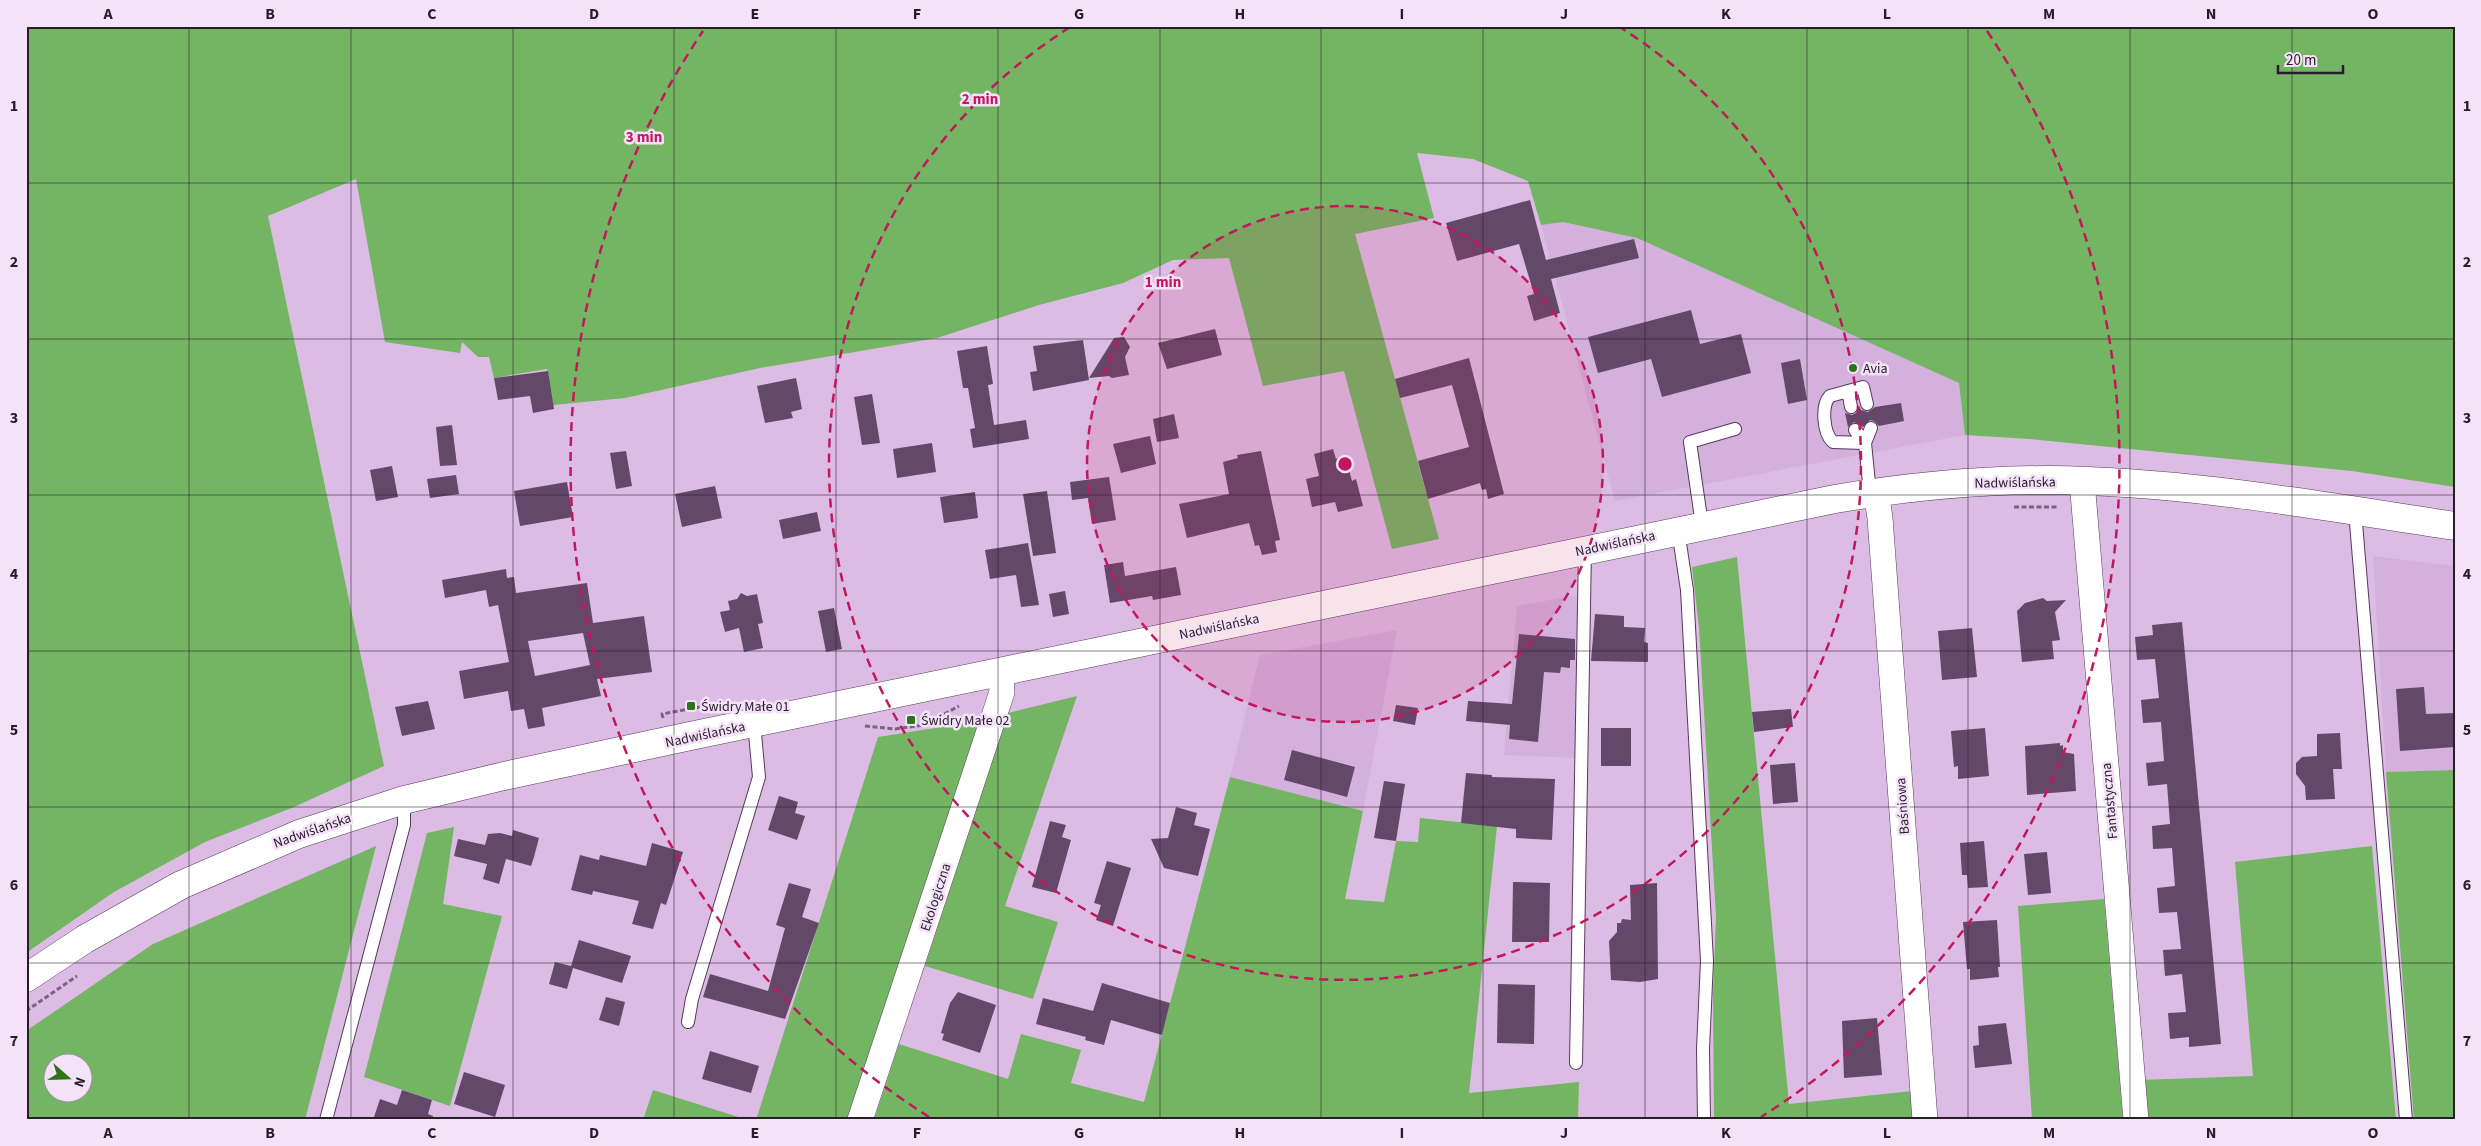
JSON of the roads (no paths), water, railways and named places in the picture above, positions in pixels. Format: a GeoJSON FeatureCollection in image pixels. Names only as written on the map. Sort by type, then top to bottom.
{"type":"FeatureCollection","features":[{"type":"Feature","properties":{"kind":"main road","name":"Nadwiślańska"},"geometry":{"type":"LineString","coordinates":[[26,978],[136,909],[221,866],[298,834],[404,800],[504,776],[754,723],[1690,527],[1873,492],[1998,481],[2083,494],[2176,488],[2455,526]]}},
{"type":"Feature","properties":{"kind":"street","name":"Baśniowa"},"geometry":{"type":"LineString","coordinates":[[1873,492],[1880,518],[1924,1120]]}},
{"type":"Feature","properties":{"kind":"street","name":"Fantastyczna"},"geometry":{"type":"LineString","coordinates":[[2083,494],[2136,1120]]}},
{"type":"Feature","properties":{"kind":"street","name":"Ekologiczna"},"geometry":{"type":"LineString","coordinates":[[860,1120],[1002,692],[1001,672]]}},
{"type":"Feature","properties":{"kind":"lane"},"geometry":{"type":"LineString","coordinates":[[1865,443],[1837,443],[1830,439],[1825,403],[1830,396],[1863,387],[1866,404]]}},
{"type":"Feature","properties":{"kind":"lane"},"geometry":{"type":"LineString","coordinates":[[1848,390],[1851,408]]}},
{"type":"Feature","properties":{"kind":"lane"},"geometry":{"type":"LineString","coordinates":[[1870,428],[1865,443],[1873,492]]}},
{"type":"Feature","properties":{"kind":"lane"},"geometry":{"type":"LineString","coordinates":[[1704,1120],[1703,1049],[1706,961],[1687,590],[1690,527],[1690,442],[1735,429]]}},
{"type":"Feature","properties":{"kind":"lane"},"geometry":{"type":"LineString","coordinates":[[1855,430],[1865,443]]}},
{"type":"Feature","properties":{"kind":"lane"},"geometry":{"type":"LineString","coordinates":[[2355,511],[2406,1120]]}},
{"type":"Feature","properties":{"kind":"lane"},"geometry":{"type":"LineString","coordinates":[[1576,1063],[1586,549]]}},
{"type":"Feature","properties":{"kind":"lane"},"geometry":{"type":"LineString","coordinates":[[688,1022],[692,999],[759,776],[754,723]]}},
{"type":"Feature","properties":{"kind":"lane"},"geometry":{"type":"LineString","coordinates":[[326,1120],[404,825],[404,800]]}},
{"type":"Feature","properties":{"kind":"place","name":"Avia"},"geometry":{"type":"Point","coordinates":[1853,368]}},
{"type":"Feature","properties":{"kind":"place","name":"Świdry Małe 01"},"geometry":{"type":"Point","coordinates":[691,706]}},
{"type":"Feature","properties":{"kind":"place","name":"Świdry Małe 02"},"geometry":{"type":"Point","coordinates":[911,720]}}]}
